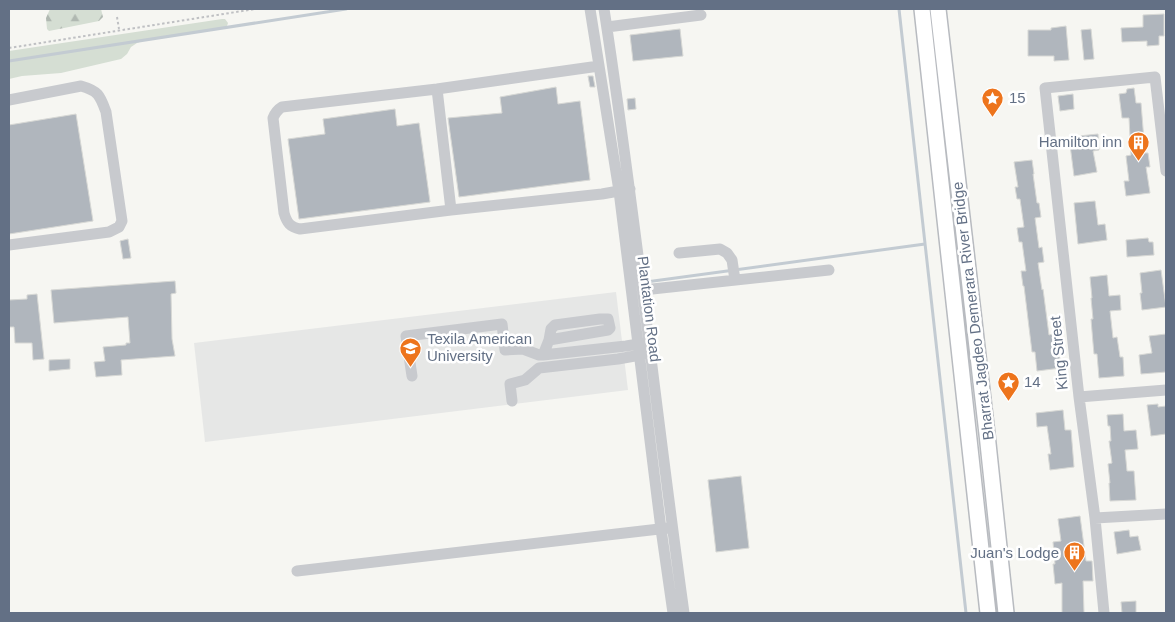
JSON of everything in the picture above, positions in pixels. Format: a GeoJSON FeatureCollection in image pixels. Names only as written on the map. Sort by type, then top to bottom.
{"type":"FeatureCollection","features":[{"type":"Feature","properties":{"kind":"main road","name":"Bharrat Jagdeo Demerara River Bridge"},"geometry":{"type":"LineString","coordinates":[[922,9],[988,613]]}},
{"type":"Feature","properties":{"kind":"main road","name":"Bharrat Jagdeo Demerara River Bridge"},"geometry":{"type":"LineString","coordinates":[[938,9],[988,434],[1006,613]]}},
{"type":"Feature","properties":{"kind":"street","name":"Plantation Road"},"geometry":{"type":"LineString","coordinates":[[590,9],[599,66],[643,290],[644,348]]}},
{"type":"Feature","properties":{"kind":"street","name":"Plantation Road"},"geometry":{"type":"LineString","coordinates":[[604,9],[624,190],[667,528],[673,613]]}},
{"type":"Feature","properties":{"kind":"street"},"geometry":{"type":"LineString","coordinates":[[606,27],[701,15]]}},
{"type":"Feature","properties":{"kind":"street"},"geometry":{"type":"LineString","coordinates":[[599,66],[287,106],[277,110],[273,118],[284,213],[286,221],[294,228],[300,229],[624,190]]}},
{"type":"Feature","properties":{"kind":"street","name":"King Street"},"geometry":{"type":"LineString","coordinates":[[1104,613],[1095,518],[1079,397],[1045,88],[1155,78],[1166,171]]}},
{"type":"Feature","properties":{"kind":"street"},"geometry":{"type":"LineString","coordinates":[[9,100],[81,86],[91,89],[100,96],[106,112],[122,221],[119,227],[109,232],[9,245]]}},
{"type":"Feature","properties":{"kind":"street"},"geometry":{"type":"LineString","coordinates":[[437,88],[451,210]]}},
{"type":"Feature","properties":{"kind":"street"},"geometry":{"type":"LineString","coordinates":[[679,253],[720,248],[732,260],[735,280]]}},
{"type":"Feature","properties":{"kind":"street"},"geometry":{"type":"LineString","coordinates":[[643,290],[829,270]]}},
{"type":"Feature","properties":{"kind":"street"},"geometry":{"type":"LineString","coordinates":[[539,368],[541,355],[549,340],[551,329],[554,326],[608,319],[610,328],[608,330],[549,340]]}},
{"type":"Feature","properties":{"kind":"street"},"geometry":{"type":"LineString","coordinates":[[412,376],[406,336],[502,324],[505,350],[523,350],[541,355],[644,348]]}},
{"type":"Feature","properties":{"kind":"street"},"geometry":{"type":"LineString","coordinates":[[512,401],[510,384],[525,380],[539,368],[618,359],[644,348]]}},
{"type":"Feature","properties":{"kind":"street"},"geometry":{"type":"LineString","coordinates":[[1079,397],[1166,390]]}},
{"type":"Feature","properties":{"kind":"street"},"geometry":{"type":"LineString","coordinates":[[1095,518],[1166,514]]}},
{"type":"Feature","properties":{"kind":"street","name":"Plantation Road"},"geometry":{"type":"LineString","coordinates":[[667,528],[684,613]]}},
{"type":"Feature","properties":{"kind":"street"},"geometry":{"type":"LineString","coordinates":[[297,571],[667,528]]}},
{"type":"Feature","properties":{"kind":"path"},"geometry":{"type":"LineString","coordinates":[[9,48],[256,9]]}},
{"type":"Feature","properties":{"kind":"path"},"geometry":{"type":"LineString","coordinates":[[117,17],[119,30]]}},
{"type":"Feature","properties":{"kind":"shaded area","name":"Texila American University"},"geometry":{"type":"Polygon","coordinates":[[[616,292],[628,390],[205,442],[194,343],[616,292]]]}},
{"type":"Feature","properties":{"kind":"green space"},"geometry":{"type":"Polygon","coordinates":[[[50,9],[101,9],[103,17],[99,21],[49,31],[46,18],[50,9]]]}},
{"type":"Feature","properties":{"kind":"green space"},"geometry":{"type":"Polygon","coordinates":[[[225,19],[228,23],[224,28],[148,39],[131,47],[121,59],[61,73],[9,79],[9,51],[225,19]]]}},
{"type":"Feature","properties":{"kind":"building"},"geometry":{"type":"Polygon","coordinates":[[[1164,14],[1164,36],[1159,36],[1159,45],[1147,46],[1147,41],[1122,42],[1121,28],[1143,27],[1143,15],[1164,14]]]}},
{"type":"Feature","properties":{"kind":"building"},"geometry":{"type":"Polygon","coordinates":[[[1066,26],[1069,60],[1054,61],[1054,56],[1028,56],[1028,30],[1051,30],[1051,28],[1066,26]]]}},
{"type":"Feature","properties":{"kind":"building"},"geometry":{"type":"Polygon","coordinates":[[[680,29],[683,56],[633,61],[630,35],[680,29]]]}},
{"type":"Feature","properties":{"kind":"building"},"geometry":{"type":"Polygon","coordinates":[[[1091,29],[1094,59],[1084,60],[1081,30],[1091,29]]]}},
{"type":"Feature","properties":{"kind":"building"},"geometry":{"type":"Polygon","coordinates":[[[588,76],[593,76],[595,87],[590,87],[588,76]]]}},
{"type":"Feature","properties":{"kind":"building"},"geometry":{"type":"Polygon","coordinates":[[[556,87],[558,104],[580,101],[590,180],[459,197],[448,118],[502,113],[500,97],[556,87]]]}},
{"type":"Feature","properties":{"kind":"building"},"geometry":{"type":"Polygon","coordinates":[[[1134,88],[1136,103],[1141,103],[1145,153],[1148,153],[1150,167],[1146,167],[1150,193],[1126,196],[1124,181],[1129,181],[1126,156],[1131,155],[1129,118],[1122,118],[1119,94],[1126,93],[1127,89],[1134,88]]]}},
{"type":"Feature","properties":{"kind":"building"},"geometry":{"type":"Polygon","coordinates":[[[1073,94],[1074,109],[1060,111],[1058,96],[1073,94]]]}},
{"type":"Feature","properties":{"kind":"building"},"geometry":{"type":"Polygon","coordinates":[[[635,98],[636,109],[628,110],[627,99],[635,98]]]}},
{"type":"Feature","properties":{"kind":"building"},"geometry":{"type":"Polygon","coordinates":[[[395,109],[397,126],[419,123],[430,202],[299,219],[288,139],[325,134],[323,119],[395,109]]]}},
{"type":"Feature","properties":{"kind":"building"},"geometry":{"type":"Polygon","coordinates":[[[76,114],[93,221],[9,234],[9,125],[76,114]]]}},
{"type":"Feature","properties":{"kind":"building"},"geometry":{"type":"Polygon","coordinates":[[[1098,134],[1099,150],[1093,151],[1097,172],[1074,176],[1069,137],[1098,134]]]}},
{"type":"Feature","properties":{"kind":"building"},"geometry":{"type":"Polygon","coordinates":[[[1032,160],[1037,203],[1039,203],[1041,217],[1035,218],[1039,248],[1042,247],[1044,262],[1038,263],[1049,335],[1052,334],[1055,352],[1059,351],[1061,368],[1037,371],[1035,352],[1032,352],[1021,271],[1026,271],[1022,242],[1019,242],[1017,228],[1024,227],[1020,199],[1017,199],[1015,187],[1018,187],[1014,162],[1032,160]]]}},
{"type":"Feature","properties":{"kind":"building"},"geometry":{"type":"Polygon","coordinates":[[[1095,201],[1098,225],[1105,224],[1107,240],[1078,244],[1074,203],[1095,201]]]}},
{"type":"Feature","properties":{"kind":"building"},"geometry":{"type":"Polygon","coordinates":[[[1148,238],[1149,242],[1153,242],[1154,255],[1127,257],[1126,240],[1148,238]]]}},
{"type":"Feature","properties":{"kind":"building"},"geometry":{"type":"Polygon","coordinates":[[[128,239],[131,258],[123,259],[120,241],[128,239]]]}},
{"type":"Feature","properties":{"kind":"building"},"geometry":{"type":"Polygon","coordinates":[[[1161,270],[1166,307],[1142,310],[1140,273],[1161,270]]]}},
{"type":"Feature","properties":{"kind":"building"},"geometry":{"type":"Polygon","coordinates":[[[1107,275],[1109,296],[1120,295],[1121,310],[1110,311],[1113,338],[1117,337],[1120,357],[1123,357],[1124,376],[1099,378],[1097,354],[1094,354],[1093,343],[1090,277],[1107,275]]]}},
{"type":"Feature","properties":{"kind":"building"},"geometry":{"type":"Polygon","coordinates":[[[175,281],[176,293],[171,294],[172,339],[175,356],[121,360],[122,375],[96,377],[94,362],[105,361],[103,347],[130,343],[128,317],[54,323],[51,290],[175,281]]]}},
{"type":"Feature","properties":{"kind":"building"},"geometry":{"type":"Polygon","coordinates":[[[37,294],[44,359],[33,360],[32,343],[15,343],[14,327],[9,327],[9,300],[27,299],[27,295],[37,294]]]}},
{"type":"Feature","properties":{"kind":"building"},"geometry":{"type":"Polygon","coordinates":[[[1166,334],[1166,372],[1141,374],[1139,355],[1152,353],[1149,336],[1166,334]]]}},
{"type":"Feature","properties":{"kind":"building"},"geometry":{"type":"Polygon","coordinates":[[[70,359],[70,369],[49,371],[49,360],[70,359]]]}},
{"type":"Feature","properties":{"kind":"building"},"geometry":{"type":"Polygon","coordinates":[[[1158,404],[1158,407],[1166,406],[1166,434],[1151,436],[1147,405],[1158,404]]]}},
{"type":"Feature","properties":{"kind":"building"},"geometry":{"type":"Polygon","coordinates":[[[1063,410],[1065,430],[1071,430],[1074,467],[1050,470],[1048,454],[1051,454],[1047,426],[1037,427],[1036,413],[1063,410]]]}},
{"type":"Feature","properties":{"kind":"building"},"geometry":{"type":"Polygon","coordinates":[[[1123,414],[1124,431],[1136,430],[1138,449],[1125,450],[1127,471],[1134,471],[1136,500],[1110,501],[1108,464],[1112,463],[1109,441],[1111,441],[1110,426],[1108,426],[1107,415],[1123,414]]]}},
{"type":"Feature","properties":{"kind":"building"},"geometry":{"type":"Polygon","coordinates":[[[741,476],[749,548],[716,552],[708,480],[741,476]]]}},
{"type":"Feature","properties":{"kind":"building"},"geometry":{"type":"Polygon","coordinates":[[[1080,516],[1086,561],[1092,561],[1093,581],[1083,581],[1084,613],[1062,613],[1062,583],[1055,584],[1053,542],[1061,541],[1058,519],[1080,516]]]}},
{"type":"Feature","properties":{"kind":"building"},"geometry":{"type":"Polygon","coordinates":[[[1129,530],[1130,537],[1138,536],[1141,550],[1117,554],[1114,532],[1129,530]]]}},
{"type":"Feature","properties":{"kind":"building"},"geometry":{"type":"Polygon","coordinates":[[[1136,601],[1136,613],[1122,613],[1121,602],[1136,601]]]}},
{"type":"Feature","properties":{"kind":"waterway"},"geometry":{"type":"LineString","coordinates":[[9,61],[346,9]]}},
{"type":"Feature","properties":{"kind":"waterway"},"geometry":{"type":"LineString","coordinates":[[899,9],[966,613]]}},
{"type":"Feature","properties":{"kind":"waterway"},"geometry":{"type":"LineString","coordinates":[[646,282],[925,244]]}},
{"type":"Feature","properties":{"kind":"place","name":"15"},"geometry":{"type":"Point","coordinates":[993,117]}},
{"type":"Feature","properties":{"kind":"place","name":"Hamilton inn"},"geometry":{"type":"Point","coordinates":[1138,161]}},
{"type":"Feature","properties":{"kind":"place","name":"Texila American University"},"geometry":{"type":"Point","coordinates":[411,367]}},
{"type":"Feature","properties":{"kind":"place","name":"14"},"geometry":{"type":"Point","coordinates":[1008,401]}},
{"type":"Feature","properties":{"kind":"place","name":"Juan's Lodge"},"geometry":{"type":"Point","coordinates":[1075,572]}}]}
